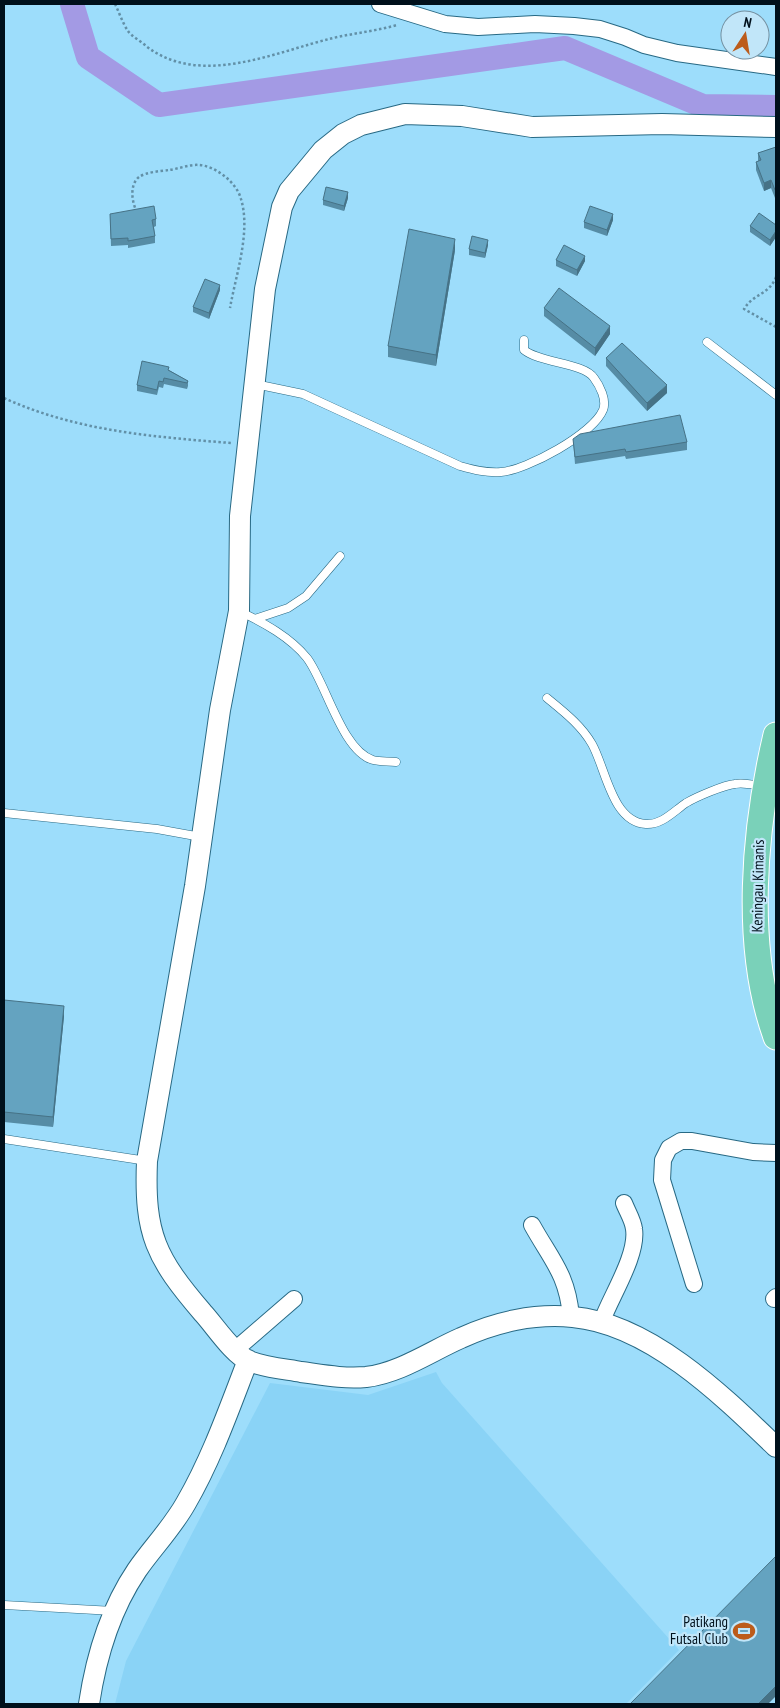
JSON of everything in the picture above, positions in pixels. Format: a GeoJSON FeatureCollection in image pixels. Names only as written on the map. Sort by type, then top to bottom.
{"type":"FeatureCollection","features":[{"type":"Feature","properties":{"kind":"main road","name":"Keningau Kimanis"},"geometry":{"type":"LineString","coordinates":[[776,735],[764,786],[756,855],[756,916],[764,987],[776,1037]]}},
{"type":"Feature","properties":{"kind":"street"},"geometry":{"type":"LineString","coordinates":[[380,4],[445,24],[478,27],[544,24],[600,29],[625,36],[644,45],[677,54],[776,67]]}},
{"type":"Feature","properties":{"kind":"street"},"geometry":{"type":"LineString","coordinates":[[776,126],[662,124],[532,127],[462,116],[405,114],[361,125],[343,134],[304,171],[289,191],[282,207],[265,289],[240,516],[247,615],[220,710],[203,838],[147,1161],[146,1191],[150,1230],[161,1258],[181,1288],[242,1355],[321,1375],[343,1378],[367,1376],[427,1355],[492,1325],[524,1318],[571,1316],[602,1321],[637,1336],[689,1370],[720,1393],[776,1447]]}},
{"type":"Feature","properties":{"kind":"street"},"geometry":{"type":"LineString","coordinates":[[694,1284],[662,1180],[664,1160],[669,1148],[681,1140],[753,1152],[776,1153]]}},
{"type":"Feature","properties":{"kind":"street"},"geometry":{"type":"LineString","coordinates":[[602,1321],[626,1265],[634,1237],[633,1223],[624,1203]]}},
{"type":"Feature","properties":{"kind":"street"},"geometry":{"type":"LineString","coordinates":[[532,1225],[562,1272],[569,1293],[571,1316]]}},
{"type":"Feature","properties":{"kind":"street"},"geometry":{"type":"LineString","coordinates":[[89,1704],[98,1656],[114,1611],[138,1569],[174,1524],[202,1472],[242,1355],[294,1299]]}},
{"type":"Feature","properties":{"kind":"lane"},"geometry":{"type":"LineString","coordinates":[[255,384],[303,394],[460,466],[481,472],[503,472],[524,465],[559,448],[594,424],[604,408],[602,392],[593,375],[574,367],[531,356],[524,350],[524,340]]}},
{"type":"Feature","properties":{"kind":"lane"},"geometry":{"type":"LineString","coordinates":[[707,342],[776,395]]}},
{"type":"Feature","properties":{"kind":"lane"},"geometry":{"type":"LineString","coordinates":[[247,615],[288,608],[306,596],[340,556]]}},
{"type":"Feature","properties":{"kind":"lane"},"geometry":{"type":"LineString","coordinates":[[247,615],[270,626],[306,658],[344,730],[360,753],[371,760],[396,762]]}},
{"type":"Feature","properties":{"kind":"lane"},"geometry":{"type":"LineString","coordinates":[[547,698],[580,727],[593,746],[604,777],[624,814],[633,823],[649,825],[667,818],[686,803],[735,784],[764,786]]}},
{"type":"Feature","properties":{"kind":"lane"},"geometry":{"type":"LineString","coordinates":[[4,813],[157,829],[203,838]]}},
{"type":"Feature","properties":{"kind":"lane"},"geometry":{"type":"LineString","coordinates":[[4,1139],[147,1161]]}},
{"type":"Feature","properties":{"kind":"lane"},"geometry":{"type":"LineString","coordinates":[[4,1605],[114,1611]]}},
{"type":"Feature","properties":{"kind":"path"},"geometry":{"type":"LineString","coordinates":[[115,4],[129,32],[159,56],[192,65],[220,65],[263,58],[334,38],[369,33],[398,25]]}},
{"type":"Feature","properties":{"kind":"path"},"geometry":{"type":"LineString","coordinates":[[139,216],[133,204],[132,194],[139,177],[198,164],[214,170],[235,185],[241,198],[244,226],[230,308]]}},
{"type":"Feature","properties":{"kind":"path"},"geometry":{"type":"LineString","coordinates":[[776,277],[770,290],[750,300],[744,310],[776,327]]}},
{"type":"Feature","properties":{"kind":"path"},"geometry":{"type":"LineString","coordinates":[[4,398],[27,409],[94,428],[248,445]]}},
{"type":"Feature","properties":{"kind":"shaded area"},"geometry":{"type":"Polygon","coordinates":[[[436,1372],[442,1383],[679,1650],[626,1704],[115,1704],[126,1661],[270,1383],[368,1395],[436,1372]]]}},
{"type":"Feature","properties":{"kind":"building"},"geometry":{"type":"Polygon","coordinates":[[[776,147],[775,190],[771,180],[764,183],[756,162],[761,160],[758,153],[776,147]]]}},
{"type":"Feature","properties":{"kind":"building"},"geometry":{"type":"Polygon","coordinates":[[[326,187],[348,192],[344,206],[323,200],[326,187]]]}},
{"type":"Feature","properties":{"kind":"building"},"geometry":{"type":"Polygon","coordinates":[[[154,206],[156,219],[152,220],[155,236],[128,241],[128,238],[111,239],[110,214],[154,206]]]}},
{"type":"Feature","properties":{"kind":"building"},"geometry":{"type":"Polygon","coordinates":[[[590,206],[613,214],[607,230],[584,222],[590,206]]]}},
{"type":"Feature","properties":{"kind":"building"},"geometry":{"type":"Polygon","coordinates":[[[759,213],[776,225],[776,231],[770,240],[750,226],[759,213]]]}},
{"type":"Feature","properties":{"kind":"building"},"geometry":{"type":"Polygon","coordinates":[[[409,229],[455,239],[436,355],[388,346],[409,229]]]}},
{"type":"Feature","properties":{"kind":"building"},"geometry":{"type":"Polygon","coordinates":[[[472,236],[488,240],[485,253],[469,249],[472,236]]]}},
{"type":"Feature","properties":{"kind":"building"},"geometry":{"type":"Polygon","coordinates":[[[564,245],[585,256],[577,270],[556,260],[564,245]]]}},
{"type":"Feature","properties":{"kind":"building"},"geometry":{"type":"Polygon","coordinates":[[[205,279],[220,285],[209,313],[193,307],[205,279]]]}},
{"type":"Feature","properties":{"kind":"building"},"geometry":{"type":"Polygon","coordinates":[[[559,288],[610,326],[595,348],[544,308],[559,288]]]}},
{"type":"Feature","properties":{"kind":"building"},"geometry":{"type":"Polygon","coordinates":[[[622,343],[667,385],[647,403],[606,358],[622,343]]]}},
{"type":"Feature","properties":{"kind":"building"},"geometry":{"type":"Polygon","coordinates":[[[142,361],[169,367],[168,370],[188,381],[187,383],[164,378],[163,382],[159,381],[157,390],[137,385],[142,361]]]}},
{"type":"Feature","properties":{"kind":"building"},"geometry":{"type":"Polygon","coordinates":[[[680,415],[687,442],[626,452],[625,449],[575,457],[573,439],[580,434],[680,415]]]}},
{"type":"Feature","properties":{"kind":"building"},"geometry":{"type":"Polygon","coordinates":[[[4,1000],[64,1006],[53,1117],[4,1112],[4,1000]]]}},
{"type":"Feature","properties":{"kind":"building","name":"Patikang Futsal Club"},"geometry":{"type":"Polygon","coordinates":[[[776,1556],[776,1686],[758,1704],[630,1704],[776,1556]]]}},
{"type":"Feature","properties":{"kind":"waterway"},"geometry":{"type":"LineString","coordinates":[[72,4],[88,57],[159,105],[565,48],[703,106],[776,107]]}},
{"type":"Feature","properties":{"kind":"place","name":"Patikang Futsal Club"},"geometry":{"type":"Point","coordinates":[744,1631]}}]}
